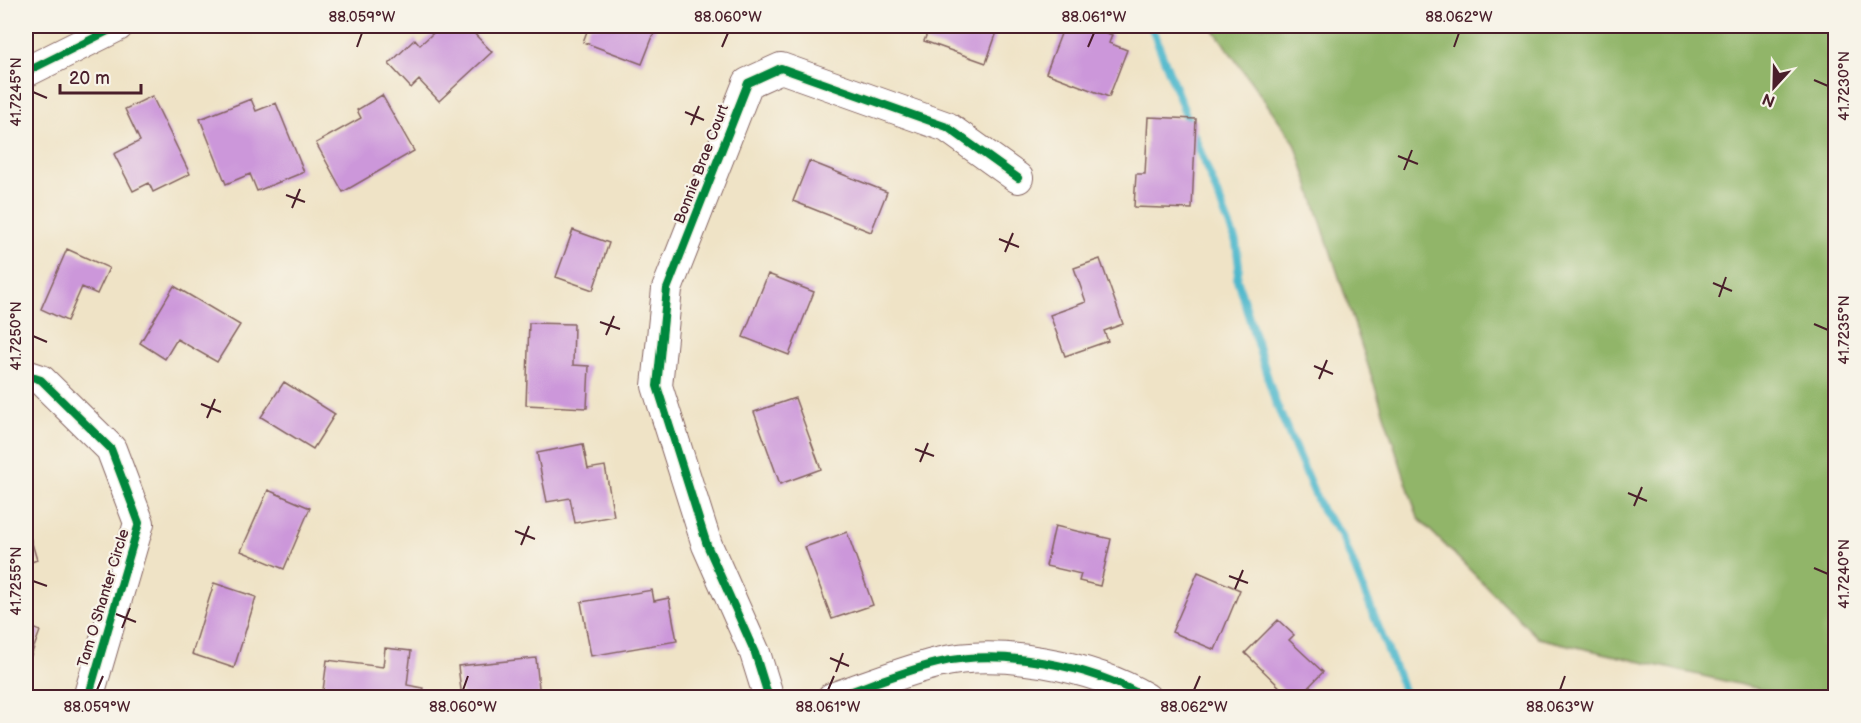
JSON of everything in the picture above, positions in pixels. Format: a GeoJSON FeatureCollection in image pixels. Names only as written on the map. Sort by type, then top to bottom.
{"type":"FeatureCollection","features":[{"type":"Feature","properties":{"kind":"street"},"geometry":{"type":"LineString","coordinates":[[26,72],[118,26]]}},
{"type":"Feature","properties":{"kind":"street","name":"Bonnie Brae Court"},"geometry":{"type":"LineString","coordinates":[[769,698],[755,653],[707,545],[657,386],[667,289],[748,83],[781,68],[947,127],[1018,178]]}},
{"type":"Feature","properties":{"kind":"street","name":"Tam O Shanter Circle"},"geometry":{"type":"LineString","coordinates":[[26,375],[40,380],[111,449],[140,524],[92,696]]}},
{"type":"Feature","properties":{"kind":"street"},"geometry":{"type":"LineString","coordinates":[[832,698],[938,663],[976,658],[1057,664],[1094,673],[1146,698]]}},
{"type":"Feature","properties":{"kind":"green space"},"geometry":{"type":"Polygon","coordinates":[[[1211,26],[1835,26],[1835,697],[1794,697],[1538,638],[1418,518],[1295,143],[1211,26]]]}},
{"type":"Feature","properties":{"kind":"building"},"geometry":{"type":"Polygon","coordinates":[[[441,26],[467,26],[492,52],[439,101],[419,80],[411,88],[389,64],[415,39],[420,45],[441,26]]]}},
{"type":"Feature","properties":{"kind":"building"},"geometry":{"type":"Polygon","coordinates":[[[589,26],[657,26],[642,64],[583,42],[589,26]]]}},
{"type":"Feature","properties":{"kind":"building"},"geometry":{"type":"Polygon","coordinates":[[[930,26],[999,26],[986,63],[924,41],[930,26]]]}},
{"type":"Feature","properties":{"kind":"building"},"geometry":{"type":"Polygon","coordinates":[[[1064,26],[1089,26],[1112,35],[1109,43],[1127,50],[1109,97],[1046,73],[1064,26]]]}},
{"type":"Feature","properties":{"kind":"building"},"geometry":{"type":"Polygon","coordinates":[[[382,95],[414,151],[343,192],[316,143],[361,118],[357,110],[382,95]]]}},
{"type":"Feature","properties":{"kind":"building"},"geometry":{"type":"Polygon","coordinates":[[[152,96],[190,174],[153,192],[149,183],[133,191],[114,154],[140,141],[125,109],[152,96]]]}},
{"type":"Feature","properties":{"kind":"building"},"geometry":{"type":"Polygon","coordinates":[[[251,99],[256,111],[276,103],[304,172],[257,191],[250,174],[226,184],[200,119],[251,99]]]}},
{"type":"Feature","properties":{"kind":"building"},"geometry":{"type":"Polygon","coordinates":[[[1148,117],[1196,119],[1192,209],[1134,207],[1136,174],[1145,174],[1148,117]]]}},
{"type":"Feature","properties":{"kind":"building"},"geometry":{"type":"Polygon","coordinates":[[[809,161],[887,192],[871,232],[793,201],[809,161]]]}},
{"type":"Feature","properties":{"kind":"building"},"geometry":{"type":"Polygon","coordinates":[[[573,230],[609,243],[593,290],[556,277],[573,230]]]}},
{"type":"Feature","properties":{"kind":"building"},"geometry":{"type":"Polygon","coordinates":[[[67,249],[109,268],[97,294],[82,287],[67,321],[41,309],[67,249]]]}},
{"type":"Feature","properties":{"kind":"building"},"geometry":{"type":"Polygon","coordinates":[[[1100,259],[1123,324],[1104,331],[1108,341],[1065,356],[1050,315],[1086,302],[1074,268],[1100,259]]]}},
{"type":"Feature","properties":{"kind":"building"},"geometry":{"type":"Polygon","coordinates":[[[768,274],[814,292],[789,355],[743,337],[768,274]]]}},
{"type":"Feature","properties":{"kind":"building"},"geometry":{"type":"Polygon","coordinates":[[[174,286],[240,325],[217,362],[177,339],[165,359],[140,343],[174,286]]]}},
{"type":"Feature","properties":{"kind":"building"},"geometry":{"type":"Polygon","coordinates":[[[529,323],[574,324],[573,365],[589,366],[587,408],[526,405],[529,323]]]}},
{"type":"Feature","properties":{"kind":"building"},"geometry":{"type":"Polygon","coordinates":[[[284,382],[335,414],[313,449],[261,417],[284,382]]]}},
{"type":"Feature","properties":{"kind":"building"},"geometry":{"type":"Polygon","coordinates":[[[795,398],[821,469],[780,484],[754,412],[795,398]]]}},
{"type":"Feature","properties":{"kind":"building"},"geometry":{"type":"Polygon","coordinates":[[[583,444],[588,469],[605,466],[614,516],[575,523],[570,498],[547,502],[537,453],[583,444]]]}},
{"type":"Feature","properties":{"kind":"building"},"geometry":{"type":"Polygon","coordinates":[[[268,490],[310,508],[284,569],[241,551],[268,490]]]}},
{"type":"Feature","properties":{"kind":"building"},"geometry":{"type":"Polygon","coordinates":[[[26,523],[37,560],[26,564],[26,523]]]}},
{"type":"Feature","properties":{"kind":"building"},"geometry":{"type":"Polygon","coordinates":[[[1055,526],[1111,539],[1100,586],[1079,581],[1081,574],[1046,566],[1055,526]]]}},
{"type":"Feature","properties":{"kind":"building"},"geometry":{"type":"Polygon","coordinates":[[[847,532],[873,605],[832,619],[805,547],[847,532]]]}},
{"type":"Feature","properties":{"kind":"building"},"geometry":{"type":"Polygon","coordinates":[[[1198,572],[1240,590],[1215,650],[1172,632],[1198,572]]]}},
{"type":"Feature","properties":{"kind":"building"},"geometry":{"type":"Polygon","coordinates":[[[214,583],[256,597],[234,668],[192,654],[214,583]]]}},
{"type":"Feature","properties":{"kind":"building"},"geometry":{"type":"Polygon","coordinates":[[[652,590],[654,601],[669,598],[677,641],[591,656],[581,602],[652,590]]]}},
{"type":"Feature","properties":{"kind":"building"},"geometry":{"type":"Polygon","coordinates":[[[1278,620],[1294,635],[1289,640],[1323,672],[1298,698],[1291,698],[1245,653],[1278,620]]]}},
{"type":"Feature","properties":{"kind":"building"},"geometry":{"type":"Polygon","coordinates":[[[26,625],[40,631],[26,669],[26,625]]]}},
{"type":"Feature","properties":{"kind":"building"},"geometry":{"type":"Polygon","coordinates":[[[385,648],[411,651],[407,685],[423,688],[422,698],[322,698],[327,660],[383,667],[385,648]]]}},
{"type":"Feature","properties":{"kind":"building"},"geometry":{"type":"Polygon","coordinates":[[[536,658],[540,698],[462,698],[458,666],[536,658]]]}},
{"type":"Feature","properties":{"kind":"waterway"},"geometry":{"type":"LineString","coordinates":[[1151,26],[1236,242],[1239,266],[1237,279],[1275,401],[1322,511],[1341,534],[1407,698]]}},
{"type":"Feature","properties":{"kind":"cycle path"},"geometry":{"type":"LineString","coordinates":[[26,72],[118,26]]}},
{"type":"Feature","properties":{"kind":"cycle path"},"geometry":{"type":"LineString","coordinates":[[769,698],[755,653],[707,545],[657,386],[667,289],[748,83],[781,68],[947,127],[1018,178]]}},
{"type":"Feature","properties":{"kind":"cycle path"},"geometry":{"type":"LineString","coordinates":[[26,375],[41,380],[111,449],[139,523],[88,698]]}},
{"type":"Feature","properties":{"kind":"cycle path"},"geometry":{"type":"LineString","coordinates":[[832,698],[937,663],[988,658],[1044,662],[1072,668],[1124,686],[1146,698]]}}]}
